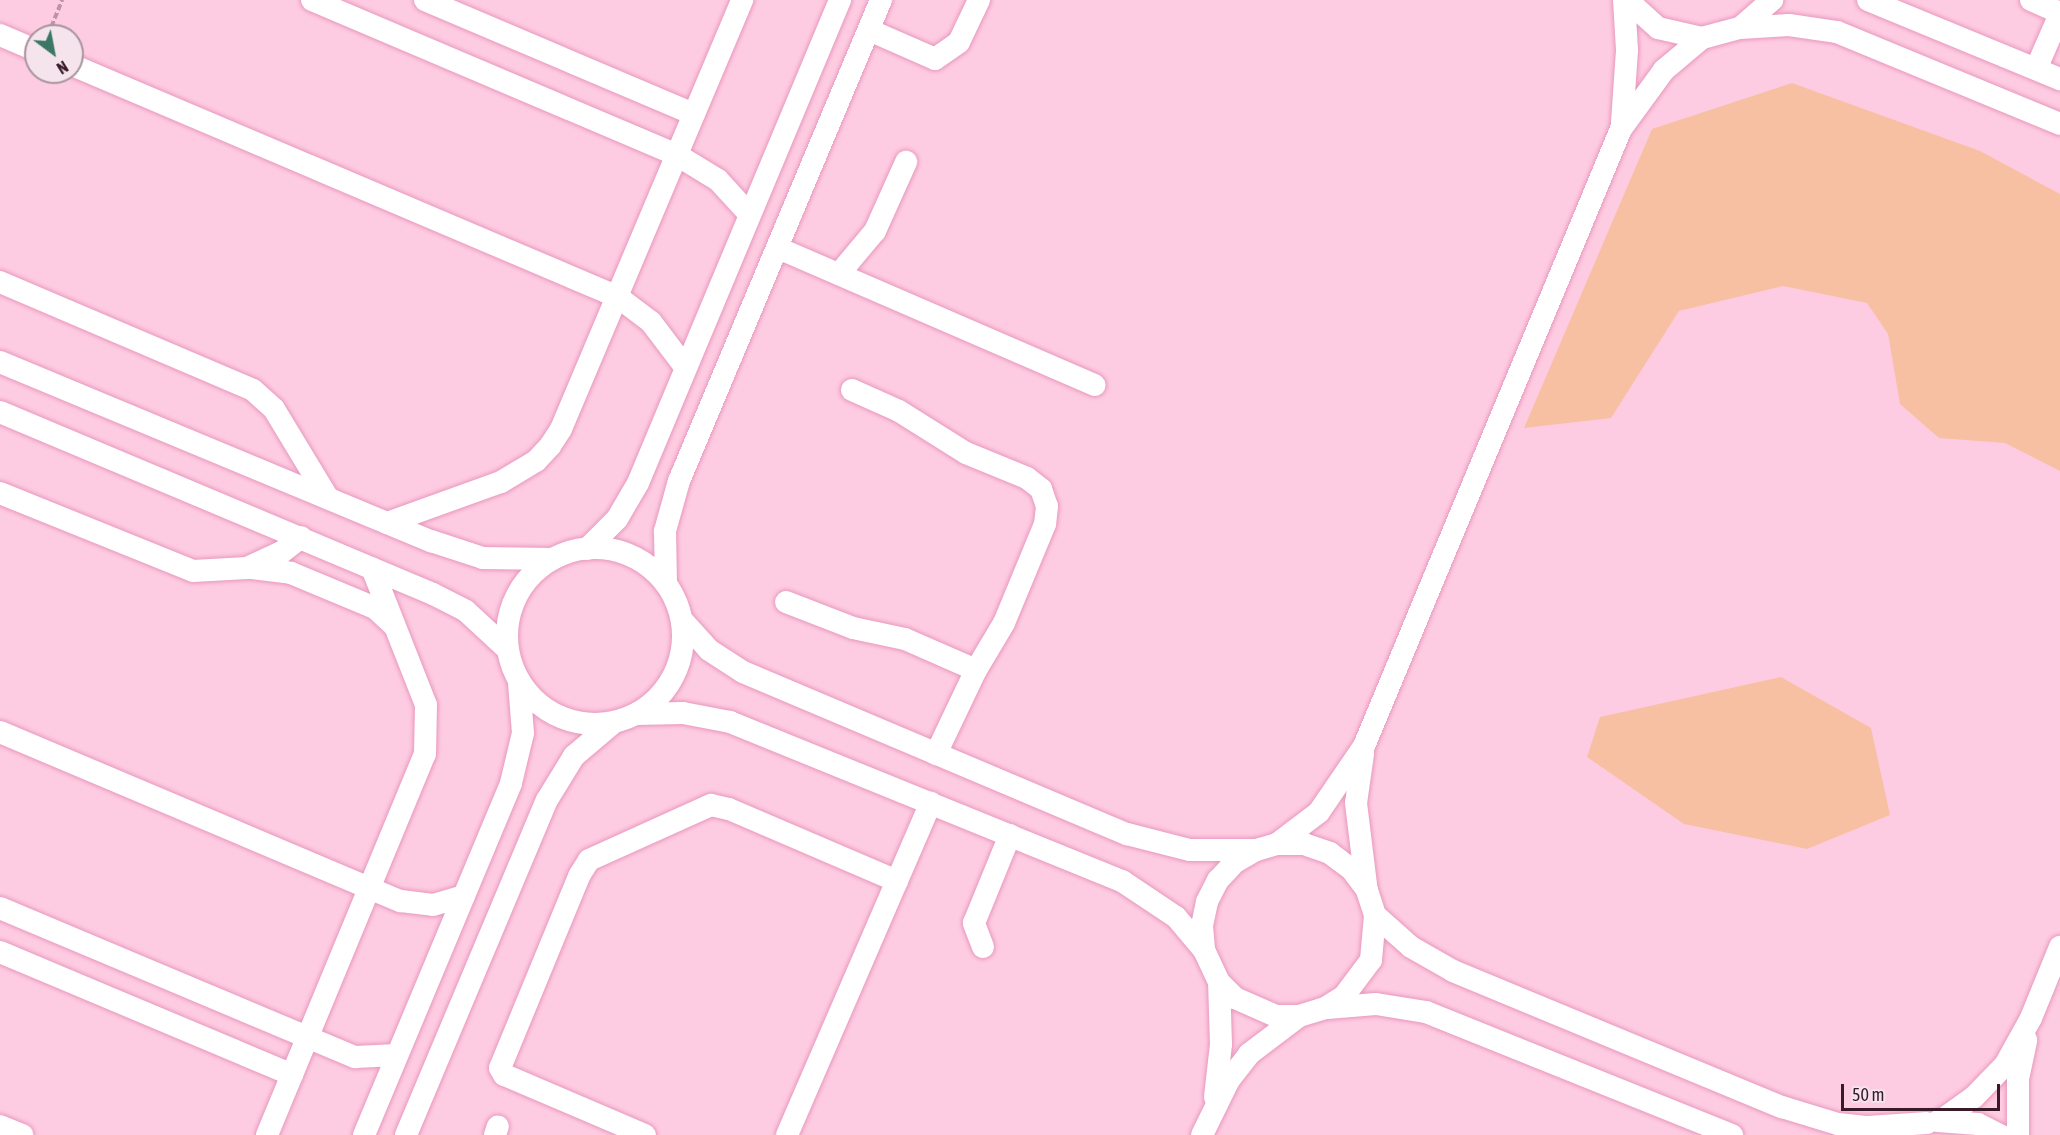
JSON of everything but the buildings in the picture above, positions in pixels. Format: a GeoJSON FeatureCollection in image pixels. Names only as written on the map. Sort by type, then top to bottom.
{"type":"FeatureCollection","features":[{"type":"Feature","properties":{"kind":"street"},"geometry":{"type":"LineString","coordinates":[[312,0],[677,155],[718,180],[750,215]]}},
{"type":"Feature","properties":{"kind":"street"},"geometry":{"type":"LineString","coordinates":[[425,0],[694,114]]}},
{"type":"Feature","properties":{"kind":"street"},"geometry":{"type":"LineString","coordinates":[[387,523],[501,482],[536,461],[561,429],[742,0]]}},
{"type":"Feature","properties":{"kind":"street"},"geometry":{"type":"LineString","coordinates":[[587,549],[617,519],[628,502],[840,0]]}},
{"type":"Feature","properties":{"kind":"street"},"geometry":{"type":"LineString","coordinates":[[881,0],[670,506],[664,549],[666,583],[682,620],[709,650],[743,672],[936,754],[1158,844],[1190,850],[1304,844],[1330,853],[1351,869],[1367,890]]}},
{"type":"Feature","properties":{"kind":"street"},"geometry":{"type":"LineString","coordinates":[[869,30],[935,59],[959,42],[979,0]]}},
{"type":"Feature","properties":{"kind":"street"},"geometry":{"type":"LineString","coordinates":[[1625,0],[1658,28],[1702,38]]}},
{"type":"Feature","properties":{"kind":"street"},"geometry":{"type":"LineString","coordinates":[[1621,129],[1627,76],[1625,0]]}},
{"type":"Feature","properties":{"kind":"street"},"geometry":{"type":"LineString","coordinates":[[1740,28],[1772,0]]}},
{"type":"Feature","properties":{"kind":"street"},"geometry":{"type":"LineString","coordinates":[[1868,0],[2060,79]]}},
{"type":"Feature","properties":{"kind":"street"},"geometry":{"type":"LineString","coordinates":[[2031,0],[2060,13],[2036,69]]}},
{"type":"Feature","properties":{"kind":"street"},"geometry":{"type":"LineString","coordinates":[[1204,950],[1202,926],[1207,902],[1229,868],[1267,847],[1319,812],[1364,746],[1621,129],[1664,70],[1702,38],[1740,28],[1789,25],[1836,32],[2060,124]]}},
{"type":"Feature","properties":{"kind":"street"},"geometry":{"type":"LineString","coordinates":[[0,35],[24,45]]}},
{"type":"Feature","properties":{"kind":"street"},"geometry":{"type":"LineString","coordinates":[[84,70],[618,297],[651,322],[685,367]]}},
{"type":"Feature","properties":{"kind":"street"},"geometry":{"type":"LineString","coordinates":[[839,274],[875,231],[906,162]]}},
{"type":"Feature","properties":{"kind":"street"},"geometry":{"type":"LineString","coordinates":[[778,248],[1095,385]]}},
{"type":"Feature","properties":{"kind":"street"},"geometry":{"type":"LineString","coordinates":[[0,282],[253,390],[278,415],[328,498]]}},
{"type":"Feature","properties":{"kind":"street"},"geometry":{"type":"LineString","coordinates":[[0,362],[387,523],[483,558],[553,559],[587,549],[609,549],[631,555],[650,567],[666,583]]}},
{"type":"Feature","properties":{"kind":"street"},"geometry":{"type":"LineString","coordinates":[[852,390],[899,411],[966,453],[1026,478],[1045,497],[1045,524],[998,636],[976,670],[936,754]]}},
{"type":"Feature","properties":{"kind":"street"},"geometry":{"type":"LineString","coordinates":[[0,412],[301,537],[466,611],[507,649],[519,681],[523,707],[519,759],[364,1135]]}},
{"type":"Feature","properties":{"kind":"street"},"geometry":{"type":"LineString","coordinates":[[0,493],[175,567],[211,573],[247,568],[278,569],[366,604],[384,614],[397,629]]}},
{"type":"Feature","properties":{"kind":"street"},"geometry":{"type":"LineString","coordinates":[[247,568],[282,552],[301,537]]}},
{"type":"Feature","properties":{"kind":"street"},"geometry":{"type":"LineString","coordinates":[[507,649],[512,607],[528,580],[553,559]]}},
{"type":"Feature","properties":{"kind":"street"},"geometry":{"type":"LineString","coordinates":[[267,1135],[370,887],[428,738],[426,705],[372,568]]}},
{"type":"Feature","properties":{"kind":"street"},"geometry":{"type":"LineString","coordinates":[[786,602],[853,628],[905,639],[976,670]]}},
{"type":"Feature","properties":{"kind":"street"},"geometry":{"type":"LineString","coordinates":[[406,1135],[547,800],[574,756],[613,723],[636,714],[658,698],[674,675],[682,648],[682,620]]}},
{"type":"Feature","properties":{"kind":"street"},"geometry":{"type":"LineString","coordinates":[[519,681],[532,699],[570,721],[613,723]]}},
{"type":"Feature","properties":{"kind":"street"},"geometry":{"type":"LineString","coordinates":[[636,714],[684,713],[730,722],[1010,835],[1141,891],[1176,917],[1204,950],[1220,982],[1235,998],[1255,1010],[1299,1016]]}},
{"type":"Feature","properties":{"kind":"street"},"geometry":{"type":"LineString","coordinates":[[0,732],[417,905],[433,905],[464,896]]}},
{"type":"Feature","properties":{"kind":"street"},"geometry":{"type":"LineString","coordinates":[[1325,1008],[1344,996],[1371,960],[1375,915],[1367,890],[1356,803],[1364,746]]}},
{"type":"Feature","properties":{"kind":"street"},"geometry":{"type":"LineString","coordinates":[[787,1135],[932,803]]}},
{"type":"Feature","properties":{"kind":"street"},"geometry":{"type":"LineString","coordinates":[[645,1135],[501,1072],[579,876],[589,860],[711,805],[729,808],[897,881]]}},
{"type":"Feature","properties":{"kind":"street"},"geometry":{"type":"LineString","coordinates":[[983,947],[974,923],[1010,835]]}},
{"type":"Feature","properties":{"kind":"street"},"geometry":{"type":"LineString","coordinates":[[0,908],[355,1058],[397,1055]]}},
{"type":"Feature","properties":{"kind":"street"},"geometry":{"type":"LineString","coordinates":[[1375,915],[1411,947],[1453,971],[1782,1107],[1838,1124],[1868,1127],[1934,1122],[1978,1124],[2000,1135]]}},
{"type":"Feature","properties":{"kind":"street"},"geometry":{"type":"LineString","coordinates":[[1903,1135],[1934,1122],[1991,1081],[2031,1018],[2060,948]]}},
{"type":"Feature","properties":{"kind":"street"},"geometry":{"type":"LineString","coordinates":[[0,952],[292,1075]]}},
{"type":"Feature","properties":{"kind":"street"},"geometry":{"type":"LineString","coordinates":[[1214,1107],[1221,1044],[1220,982]]}},
{"type":"Feature","properties":{"kind":"street"},"geometry":{"type":"LineString","coordinates":[[1202,1135],[1214,1107],[1249,1054],[1299,1016],[1325,1008],[1376,1004],[1426,1012],[1732,1135]]}},
{"type":"Feature","properties":{"kind":"street"},"geometry":{"type":"LineString","coordinates":[[2018,1135],[2018,1079],[2031,1018]]}},
{"type":"Feature","properties":{"kind":"street"},"geometry":{"type":"LineString","coordinates":[[0,1126],[22,1135]]}},
{"type":"Feature","properties":{"kind":"path"},"geometry":{"type":"LineString","coordinates":[[52,24],[62,0]]}},
{"type":"Feature","properties":{"kind":"shaded area"},"geometry":{"type":"Polygon","coordinates":[[[1792,83],[1980,151],[2060,194],[2060,471],[2005,443],[1939,438],[1900,404],[1888,334],[1867,303],[1783,286],[1679,311],[1611,418],[1524,428],[1652,129],[1792,83]]]}},
{"type":"Feature","properties":{"kind":"shaded area"},"geometry":{"type":"Polygon","coordinates":[[[1781,677],[1871,728],[1890,815],[1807,849],[1684,824],[1587,757],[1600,717],[1781,677]]]}}]}
